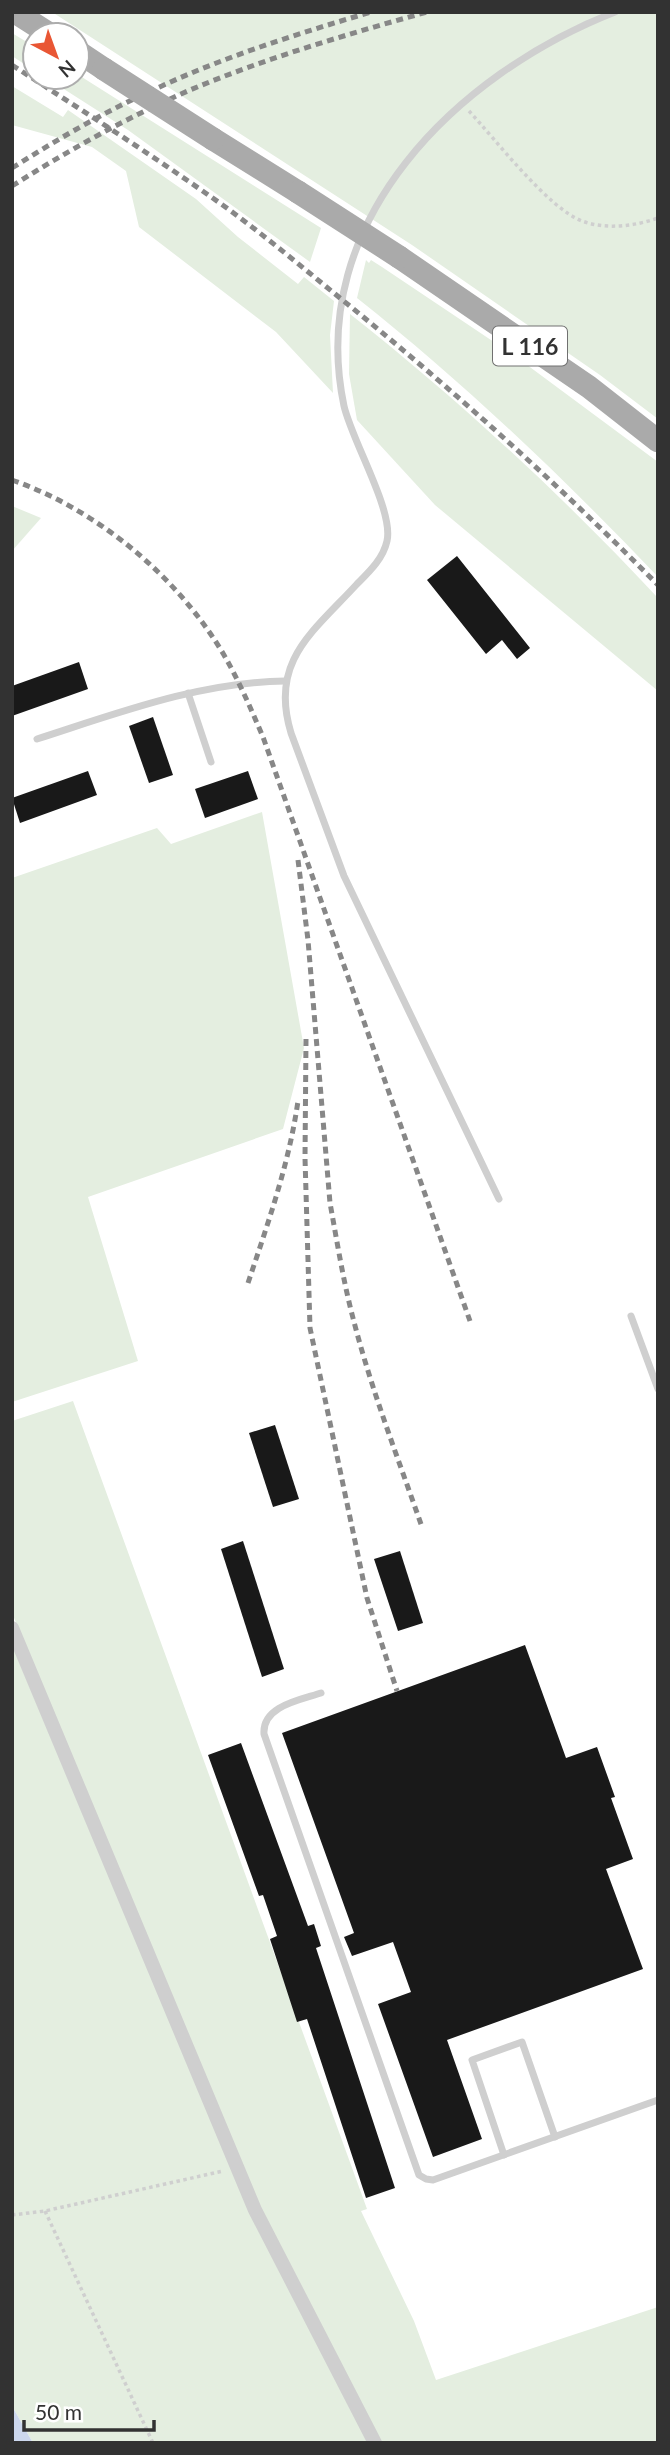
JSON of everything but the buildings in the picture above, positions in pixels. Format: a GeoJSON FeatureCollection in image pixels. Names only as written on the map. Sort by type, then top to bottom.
{"type":"FeatureCollection","features":[{"type":"Feature","properties":{"kind":"main road","name":"L 116"},"geometry":{"type":"LineString","coordinates":[[91,60],[399,257],[589,387],[658,441]]}},
{"type":"Feature","properties":{"kind":"street"},"geometry":{"type":"LineString","coordinates":[[12,1628],[268,2238],[375,2443]]}},
{"type":"Feature","properties":{"kind":"lane"},"geometry":{"type":"LineString","coordinates":[[499,1199],[339,865],[289,726],[284,699],[285,681],[303,643],[376,563],[388,539],[386,515],[351,429],[340,377],[338,330],[352,261],[372,211],[413,153],[463,104],[531,54],[568,33],[615,12]]}},
{"type":"Feature","properties":{"kind":"lane"},"geometry":{"type":"LineString","coordinates":[[37,739],[188,693],[285,681]]}},
{"type":"Feature","properties":{"kind":"lane"},"geometry":{"type":"LineString","coordinates":[[188,693],[211,762]]}},
{"type":"Feature","properties":{"kind":"lane"},"geometry":{"type":"LineString","coordinates":[[631,1316],[658,1389]]}},
{"type":"Feature","properties":{"kind":"lane"},"geometry":{"type":"LineString","coordinates":[[321,1693],[274,1712],[266,1722],[264,1734],[416,2171],[421,2177],[430,2180],[658,2100]]}},
{"type":"Feature","properties":{"kind":"lane"},"geometry":{"type":"LineString","coordinates":[[504,2155],[472,2060],[522,2042],[555,2137]]}},
{"type":"Feature","properties":{"kind":"path"},"geometry":{"type":"LineString","coordinates":[[463,104],[543,192],[570,215],[592,224],[605,225],[628,225],[658,218]]}},
{"type":"Feature","properties":{"kind":"path"},"geometry":{"type":"LineString","coordinates":[[12,2215],[45,2211],[237,2168]]}},
{"type":"Feature","properties":{"kind":"path"},"geometry":{"type":"LineString","coordinates":[[45,2211],[153,2443]]}},
{"type":"Feature","properties":{"kind":"green space"},"geometry":{"type":"Polygon","coordinates":[[[52,12],[658,12],[658,419],[600,375],[412,245],[91,37],[91,21],[66,21],[52,12]]]}},
{"type":"Feature","properties":{"kind":"green space"},"geometry":{"type":"Polygon","coordinates":[[[12,33],[21,38],[21,62],[12,56],[12,33]]]}},
{"type":"Feature","properties":{"kind":"green space"},"geometry":{"type":"Polygon","coordinates":[[[91,83],[321,228],[310,262],[128,130],[67,91],[91,91],[91,83]]]}},
{"type":"Feature","properties":{"kind":"green space"},"geometry":{"type":"Polygon","coordinates":[[[12,86],[63,117],[68,110],[196,199],[238,237],[298,284],[304,277],[334,301],[330,335],[333,393],[276,332],[139,227],[126,171],[92,147],[12,125],[12,86]]]}},
{"type":"Feature","properties":{"kind":"green space"},"geometry":{"type":"Polygon","coordinates":[[[366,260],[382,267],[515,356],[658,462],[658,577],[512,432],[357,298],[366,260]]]}},
{"type":"Feature","properties":{"kind":"green space"},"geometry":{"type":"Polygon","coordinates":[[[350,314],[431,380],[509,450],[658,598],[658,691],[435,505],[357,420],[349,374],[350,314]]]}},
{"type":"Feature","properties":{"kind":"green space"},"geometry":{"type":"Polygon","coordinates":[[[12,506],[41,518],[12,551],[12,506]]]}},
{"type":"Feature","properties":{"kind":"green space"},"geometry":{"type":"Polygon","coordinates":[[[262,812],[304,1048],[283,1129],[88,1197],[138,1361],[12,1402],[12,878],[157,828],[171,844],[262,812]]]}},
{"type":"Feature","properties":{"kind":"green space"},"geometry":{"type":"Polygon","coordinates":[[[73,1401],[367,2209],[361,2211],[414,2321],[436,2380],[658,2307],[658,2443],[381,2443],[261,2212],[12,1613],[12,1421],[73,1401]]]}},
{"type":"Feature","properties":{"kind":"green space"},"geometry":{"type":"Polygon","coordinates":[[[12,1645],[244,2199],[369,2443],[33,2443],[12,2406],[12,1645]]]}},
{"type":"Feature","properties":{"kind":"water"},"geometry":{"type":"Polygon","coordinates":[[[12,2406],[33,2443],[12,2443],[12,2406]]]}},
{"type":"Feature","properties":{"kind":"railway"},"geometry":{"type":"LineString","coordinates":[[12,168],[99,117],[179,78],[260,47],[371,12]]}},
{"type":"Feature","properties":{"kind":"railway"},"geometry":{"type":"LineString","coordinates":[[12,186],[99,135],[190,90],[278,57],[427,12]]}},
{"type":"Feature","properties":{"kind":"railway"},"geometry":{"type":"LineString","coordinates":[[12,65],[198,188],[283,251],[503,437],[658,585]]}},
{"type":"Feature","properties":{"kind":"railway"},"geometry":{"type":"LineString","coordinates":[[12,480],[75,509],[133,550],[184,599],[224,655],[263,737],[470,1321]]}},
{"type":"Feature","properties":{"kind":"railway"},"geometry":{"type":"LineString","coordinates":[[298,860],[308,940],[330,1203],[340,1260],[368,1371],[422,1527]]}},
{"type":"Feature","properties":{"kind":"railway"},"geometry":{"type":"LineString","coordinates":[[306,1039],[305,1158],[310,1328],[367,1598],[397,1691]]}},
{"type":"Feature","properties":{"kind":"railway"},"geometry":{"type":"LineString","coordinates":[[248,1283],[283,1170],[298,1101]]}}]}
